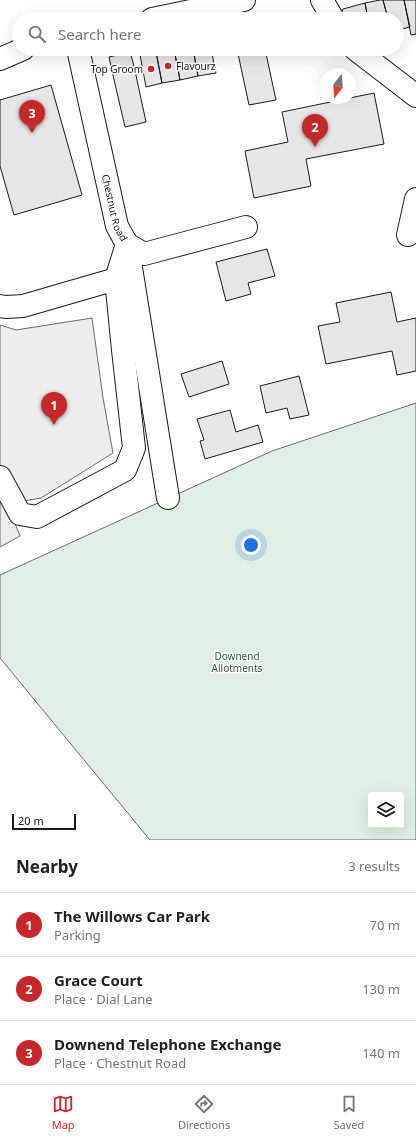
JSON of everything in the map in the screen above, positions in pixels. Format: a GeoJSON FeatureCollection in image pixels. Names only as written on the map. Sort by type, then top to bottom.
{"type":"FeatureCollection","features":[{"type":"Feature","properties":{"kind":"street"},"geometry":{"type":"LineString","coordinates":[[186,12],[244,0]]}},
{"type":"Feature","properties":{"kind":"street"},"geometry":{"type":"LineString","coordinates":[[322,0],[329,12]]}},
{"type":"Feature","properties":{"kind":"street"},"geometry":{"type":"LineString","coordinates":[[0,59],[12,51]]}},
{"type":"Feature","properties":{"kind":"street","name":"Chestnut Road"},"geometry":{"type":"LineString","coordinates":[[80,56],[118,226],[127,244],[144,254],[246,227]]}},
{"type":"Feature","properties":{"kind":"street"},"geometry":{"type":"LineString","coordinates":[[364,56],[416,96]]}},
{"type":"Feature","properties":{"kind":"street"},"geometry":{"type":"LineString","coordinates":[[408,235],[416,199]]}},
{"type":"Feature","properties":{"kind":"street"},"geometry":{"type":"LineString","coordinates":[[0,477],[20,514],[37,517],[125,470],[134,448],[116,279],[127,244]]}},
{"type":"Feature","properties":{"kind":"street"},"geometry":{"type":"LineString","coordinates":[[127,244],[168,498]]}},
{"type":"Feature","properties":{"kind":"street"},"geometry":{"type":"LineString","coordinates":[[0,306],[23,306],[116,279]]}},
{"type":"Feature","properties":{"kind":"green space","name":"Downend Allotments"},"geometry":{"type":"Polygon","coordinates":[[[416,403],[416,840],[150,840],[0,658],[0,575],[272,451],[416,403]]]}},
{"type":"Feature","properties":{"kind":"shaded area"},"geometry":{"type":"Polygon","coordinates":[[[92,318],[103,398],[113,453],[41,498],[7,504],[20,536],[0,547],[0,325],[16,330],[92,318]]]}},
{"type":"Feature","properties":{"kind":"building"},"geometry":{"type":"Polygon","coordinates":[[[383,0],[386,12],[367,12],[365,3],[383,0]]]}},
{"type":"Feature","properties":{"kind":"building"},"geometry":{"type":"Polygon","coordinates":[[[383,0],[404,0],[410,27],[404,28],[404,12],[386,12],[383,0]]]}},
{"type":"Feature","properties":{"kind":"building"},"geometry":{"type":"Polygon","coordinates":[[[404,0],[416,0],[416,34],[411,35],[404,0]]]}},
{"type":"Feature","properties":{"kind":"building"},"geometry":{"type":"Polygon","coordinates":[[[365,3],[367,12],[342,12],[343,9],[365,3]]]}},
{"type":"Feature","properties":{"kind":"building"},"geometry":{"type":"Polygon","coordinates":[[[131,56],[134,66],[112,71],[109,57],[131,56]]]}},
{"type":"Feature","properties":{"kind":"building","name":"Top Groom"},"geometry":{"type":"Polygon","coordinates":[[[140,56],[157,56],[162,83],[146,87],[140,56]]]}},
{"type":"Feature","properties":{"kind":"building","name":"Flavourz"},"geometry":{"type":"Polygon","coordinates":[[[157,56],[175,56],[180,80],[162,83],[157,56]]]}},
{"type":"Feature","properties":{"kind":"building"},"geometry":{"type":"Polygon","coordinates":[[[175,56],[194,56],[198,76],[180,80],[175,56]]]}},
{"type":"Feature","properties":{"kind":"building"},"geometry":{"type":"Polygon","coordinates":[[[194,56],[212,56],[216,73],[198,76],[194,56]]]}},
{"type":"Feature","properties":{"kind":"building"},"geometry":{"type":"Polygon","coordinates":[[[238,56],[267,56],[276,100],[249,105],[238,56]]]}},
{"type":"Feature","properties":{"kind":"building"},"geometry":{"type":"Polygon","coordinates":[[[134,66],[146,122],[125,127],[112,71],[134,66]]]}},
{"type":"Feature","properties":{"kind":"building"},"geometry":{"type":"Polygon","coordinates":[[[51,85],[82,195],[14,215],[0,166],[0,100],[51,85]]]}},
{"type":"Feature","properties":{"kind":"building"},"geometry":{"type":"Polygon","coordinates":[[[374,93],[384,144],[306,159],[311,186],[254,198],[245,151],[288,142],[282,112],[321,104],[356,104],[356,97],[374,93]]]}},
{"type":"Feature","properties":{"kind":"building"},"geometry":{"type":"Polygon","coordinates":[[[267,249],[275,276],[248,283],[251,294],[226,301],[216,262],[267,249]]]}},
{"type":"Feature","properties":{"kind":"building"},"geometry":{"type":"Polygon","coordinates":[[[391,292],[397,322],[416,318],[416,371],[397,375],[392,351],[326,364],[318,326],[340,322],[336,303],[391,292]]]}},
{"type":"Feature","properties":{"kind":"building"},"geometry":{"type":"Polygon","coordinates":[[[222,361],[229,384],[189,397],[181,374],[222,361]]]}},
{"type":"Feature","properties":{"kind":"building"},"geometry":{"type":"Polygon","coordinates":[[[299,376],[309,415],[290,419],[287,408],[266,413],[260,386],[299,376]]]}},
{"type":"Feature","properties":{"kind":"building"},"geometry":{"type":"Polygon","coordinates":[[[230,410],[236,432],[258,425],[263,442],[205,459],[200,441],[204,440],[197,419],[230,410]]]}},
{"type":"Feature","properties":{"kind":"place","name":"Flavourz"},"geometry":{"type":"Point","coordinates":[168,66]}},
{"type":"Feature","properties":{"kind":"place","name":"Top Groom"},"geometry":{"type":"Point","coordinates":[151,69]}},
{"type":"Feature","properties":{"kind":"place","name":"Downend Telephone Exchange"},"geometry":{"type":"Point","coordinates":[32,133]}},
{"type":"Feature","properties":{"kind":"place","name":"Grace Court"},"geometry":{"type":"Point","coordinates":[315,147]}},
{"type":"Feature","properties":{"kind":"place","name":"The Willows Car Park"},"geometry":{"type":"Point","coordinates":[54,425]}}]}
